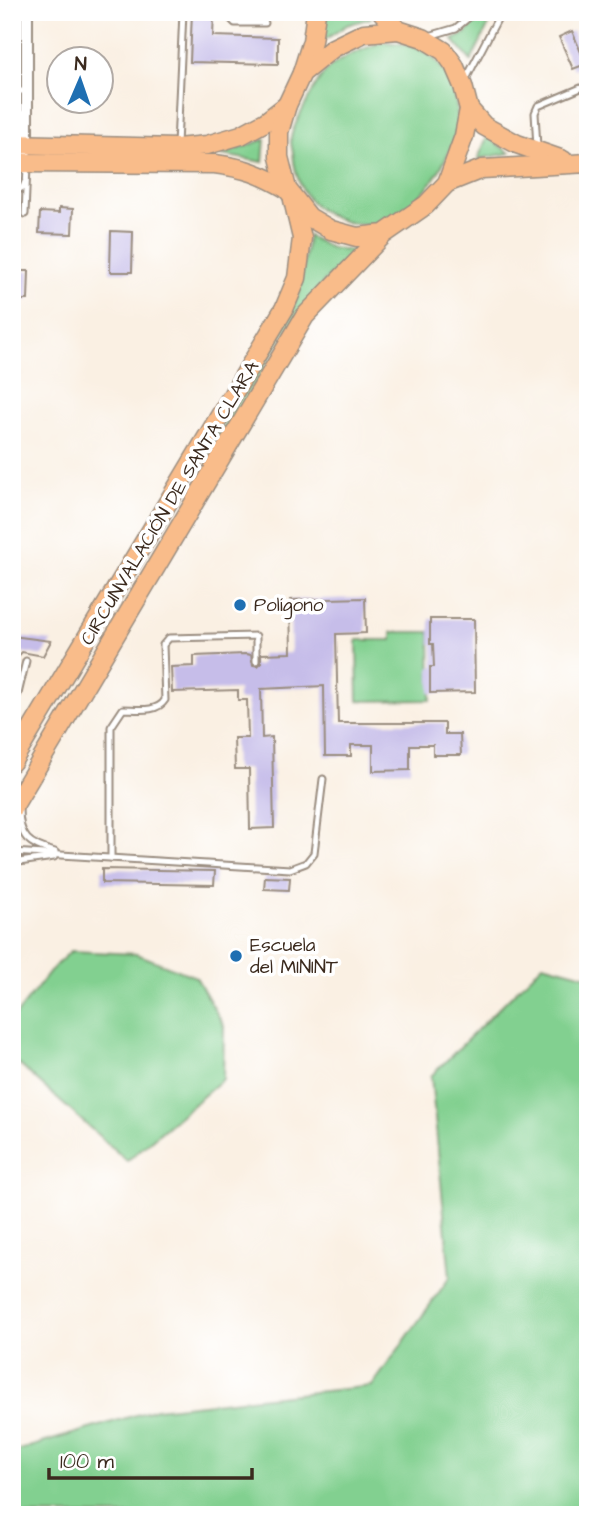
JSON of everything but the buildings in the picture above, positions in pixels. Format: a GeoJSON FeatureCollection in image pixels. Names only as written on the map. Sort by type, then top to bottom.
{"type":"FeatureCollection","features":[{"type":"Feature","properties":{"kind":"main road"},"geometry":{"type":"LineString","coordinates":[[302,73],[333,48],[364,33],[398,30],[423,38],[444,51],[454,65],[469,109],[464,136],[447,183],[426,205],[384,234],[357,237],[331,230],[309,217],[290,192],[279,157],[279,132],[312,41],[316,12]]}},
{"type":"Feature","properties":{"kind":"main road"},"geometry":{"type":"LineString","coordinates":[[382,12],[398,30]]}},
{"type":"Feature","properties":{"kind":"main road"},"geometry":{"type":"LineString","coordinates":[[20,145],[177,148],[207,145],[241,135],[265,122],[287,105]]}},
{"type":"Feature","properties":{"kind":"main road"},"geometry":{"type":"LineString","coordinates":[[469,109],[484,126],[517,144],[569,163]]}},
{"type":"Feature","properties":{"kind":"main road"},"geometry":{"type":"LineString","coordinates":[[447,183],[482,169],[588,163]]}},
{"type":"Feature","properties":{"kind":"main road"},"geometry":{"type":"LineString","coordinates":[[22,168],[215,164],[246,168],[262,174],[290,192]]}},
{"type":"Feature","properties":{"kind":"main road","name":"CIRCUNVALACIÓN DE SANTA CLARA"},"geometry":{"type":"LineString","coordinates":[[12,762],[284,309],[297,278],[302,238],[290,192]]}},
{"type":"Feature","properties":{"kind":"main road","name":"CIRCUNVALACIÓN DE SANTA CLARA"},"geometry":{"type":"LineString","coordinates":[[16,803],[305,316],[384,234]]}},
{"type":"Feature","properties":{"kind":"street"},"geometry":{"type":"LineString","coordinates":[[22,168],[20,145],[27,91],[27,12]]}},
{"type":"Feature","properties":{"kind":"lane"},"geometry":{"type":"LineString","coordinates":[[177,148],[183,12]]}},
{"type":"Feature","properties":{"kind":"lane"},"geometry":{"type":"LineString","coordinates":[[224,12],[234,23],[265,23]]}},
{"type":"Feature","properties":{"kind":"lane"},"geometry":{"type":"LineString","coordinates":[[423,38],[456,28],[475,12]]}},
{"type":"Feature","properties":{"kind":"lane"},"geometry":{"type":"LineString","coordinates":[[463,86],[501,12]]}},
{"type":"Feature","properties":{"kind":"lane"},"geometry":{"type":"LineString","coordinates":[[538,151],[535,113],[538,106],[588,85]]}},
{"type":"Feature","properties":{"kind":"lane"},"geometry":{"type":"LineString","coordinates":[[12,91],[27,91]]}},
{"type":"Feature","properties":{"kind":"lane"},"geometry":{"type":"LineString","coordinates":[[12,194],[23,187],[22,168]]}},
{"type":"Feature","properties":{"kind":"lane"},"geometry":{"type":"LineString","coordinates":[[22,168],[25,214]]}},
{"type":"Feature","properties":{"kind":"lane"},"geometry":{"type":"LineString","coordinates":[[111,858],[111,727],[123,709],[156,708],[162,705],[165,700],[163,645],[169,638],[256,636],[256,661]]}},
{"type":"Feature","properties":{"kind":"lane"},"geometry":{"type":"LineString","coordinates":[[12,699],[18,694],[26,661]]}},
{"type":"Feature","properties":{"kind":"lane"},"geometry":{"type":"LineString","coordinates":[[12,852],[290,869],[306,863],[314,853],[323,779]]}},
{"type":"Feature","properties":{"kind":"lane"},"geometry":{"type":"LineString","coordinates":[[16,803],[19,823],[27,839],[37,847],[66,855]]}},
{"type":"Feature","properties":{"kind":"lane"},"geometry":{"type":"LineString","coordinates":[[12,863],[66,855]]}},
{"type":"Feature","properties":{"kind":"green space"},"geometry":{"type":"Polygon","coordinates":[[[327,12],[366,12],[371,18],[347,25],[323,41],[327,12]]]}},
{"type":"Feature","properties":{"kind":"green space"},"geometry":{"type":"Polygon","coordinates":[[[483,12],[495,12],[471,61],[453,40],[466,33],[483,12]]]}},
{"type":"Feature","properties":{"kind":"green space"},"geometry":{"type":"Polygon","coordinates":[[[382,42],[414,47],[436,61],[444,71],[455,96],[457,122],[455,135],[443,164],[423,193],[410,206],[382,223],[356,224],[327,214],[306,196],[296,171],[291,139],[301,113],[326,71],[345,58],[382,42]]]}},
{"type":"Feature","properties":{"kind":"green space"},"geometry":{"type":"Polygon","coordinates":[[[487,137],[510,153],[478,159],[487,137]]]}},
{"type":"Feature","properties":{"kind":"green space"},"geometry":{"type":"Polygon","coordinates":[[[265,139],[263,162],[222,155],[265,139]]]}},
{"type":"Feature","properties":{"kind":"green space"},"geometry":{"type":"Polygon","coordinates":[[[308,236],[331,248],[355,251],[324,282],[289,327],[212,456],[208,451],[299,294],[308,236]]]}},
{"type":"Feature","properties":{"kind":"green space"},"geometry":{"type":"Polygon","coordinates":[[[392,632],[430,632],[431,700],[358,701],[357,640],[392,640],[392,632]]]}},
{"type":"Feature","properties":{"kind":"green space"},"geometry":{"type":"Polygon","coordinates":[[[71,951],[137,954],[196,977],[224,1026],[223,1079],[127,1161],[12,1058],[12,1020],[54,967],[71,951]]]}},
{"type":"Feature","properties":{"kind":"green space"},"geometry":{"type":"Polygon","coordinates":[[[543,964],[588,976],[588,1515],[12,1515],[12,1452],[156,1409],[372,1386],[450,1277],[431,1076],[543,964]]]}},
{"type":"Feature","properties":{"kind":"place","name":"Polígono"},"geometry":{"type":"Point","coordinates":[240,605]}},
{"type":"Feature","properties":{"kind":"place","name":"Escuela del MININT"},"geometry":{"type":"Point","coordinates":[236,956]}}]}
